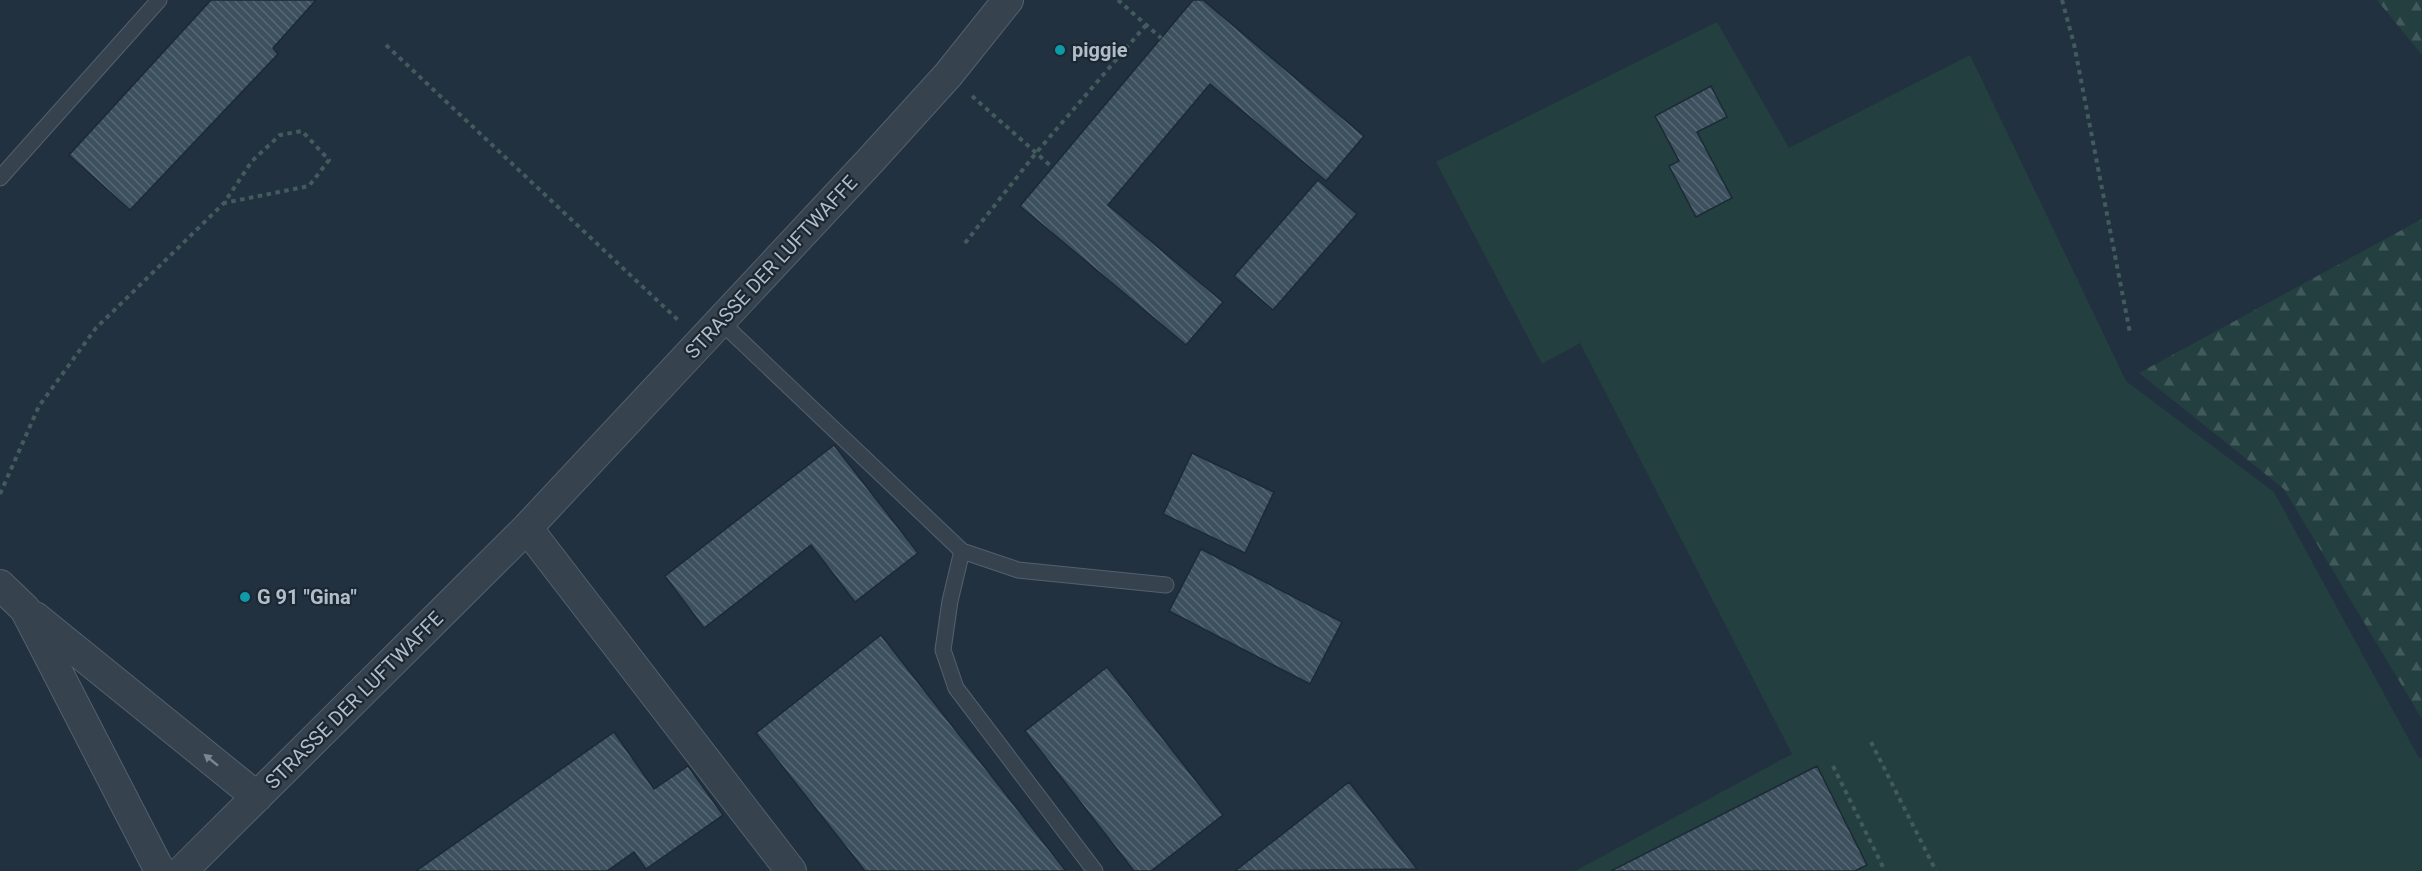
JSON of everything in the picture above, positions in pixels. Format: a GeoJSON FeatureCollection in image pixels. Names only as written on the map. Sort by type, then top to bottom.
{"type":"FeatureCollection","features":[{"type":"Feature","properties":{"kind":"street","name":"STRASSE DER LUFTWAFFE"},"geometry":{"type":"LineString","coordinates":[[182,871],[527,528],[948,75],[1008,0]]}},
{"type":"Feature","properties":{"kind":"street"},"geometry":{"type":"LineString","coordinates":[[527,528],[791,871]]}},
{"type":"Feature","properties":{"kind":"street"},"geometry":{"type":"LineString","coordinates":[[0,585],[25,609],[257,797]]}},
{"type":"Feature","properties":{"kind":"street"},"geometry":{"type":"LineString","coordinates":[[25,609],[160,871]]}},
{"type":"Feature","properties":{"kind":"lane"},"geometry":{"type":"LineString","coordinates":[[0,178],[159,0]]}},
{"type":"Feature","properties":{"kind":"lane"},"geometry":{"type":"LineString","coordinates":[[710,331],[962,551],[1018,570],[1166,585]]}},
{"type":"Feature","properties":{"kind":"lane"},"geometry":{"type":"LineString","coordinates":[[962,551],[950,601],[943,650],[956,688],[1095,871]]}},
{"type":"Feature","properties":{"kind":"path"},"geometry":{"type":"LineString","coordinates":[[1119,0],[1161,38]]}},
{"type":"Feature","properties":{"kind":"path"},"geometry":{"type":"LineString","coordinates":[[2062,0],[2074,44],[2130,333]]}},
{"type":"Feature","properties":{"kind":"path"},"geometry":{"type":"LineString","coordinates":[[965,243],[1036,153],[1146,25]]}},
{"type":"Feature","properties":{"kind":"path"},"geometry":{"type":"LineString","coordinates":[[386,45],[710,331]]}},
{"type":"Feature","properties":{"kind":"path"},"geometry":{"type":"LineString","coordinates":[[948,75],[1052,167]]}},
{"type":"Feature","properties":{"kind":"path"},"geometry":{"type":"LineString","coordinates":[[0,494],[39,406],[96,328],[224,203],[252,161],[280,135],[302,131],[329,160],[309,186],[224,203]]}},
{"type":"Feature","properties":{"kind":"path"},"geometry":{"type":"LineString","coordinates":[[1871,742],[1936,871]]}},
{"type":"Feature","properties":{"kind":"path"},"geometry":{"type":"LineString","coordinates":[[1833,766],[1885,871]]}},
{"type":"Feature","properties":{"kind":"green space"},"geometry":{"type":"Polygon","coordinates":[[[2377,0],[2422,0],[2422,55],[2377,0]]]}},
{"type":"Feature","properties":{"kind":"green space"},"geometry":{"type":"Polygon","coordinates":[[[1717,22],[1789,148],[1970,55],[2126,381],[2274,492],[2419,758],[2422,757],[2422,871],[1575,871],[1792,754],[1580,343],[1542,364],[1436,162],[1717,22]]]}},
{"type":"Feature","properties":{"kind":"green space"},"geometry":{"type":"Polygon","coordinates":[[[2422,219],[2422,719],[2284,489],[2139,373],[2422,219]]]}},
{"type":"Feature","properties":{"kind":"building"},"geometry":{"type":"Polygon","coordinates":[[[211,0],[316,0],[273,48],[278,54],[130,210],[69,155],[211,0]]]}},
{"type":"Feature","properties":{"kind":"building"},"geometry":{"type":"Polygon","coordinates":[[[1193,0],[1203,0],[1364,136],[1326,181],[1210,84],[1108,205],[1223,302],[1186,345],[1020,206],[1193,0]]]}},
{"type":"Feature","properties":{"kind":"building"},"geometry":{"type":"Polygon","coordinates":[[[1711,86],[1727,117],[1697,132],[1732,198],[1696,217],[1669,166],[1679,161],[1655,116],[1711,86]]]}},
{"type":"Feature","properties":{"kind":"building"},"geometry":{"type":"Polygon","coordinates":[[[1318,180],[1357,214],[1273,310],[1234,276],[1318,180]]]}},
{"type":"Feature","properties":{"kind":"building"},"geometry":{"type":"Polygon","coordinates":[[[834,445],[918,553],[855,602],[811,545],[704,628],[665,576],[834,445]]]}},
{"type":"Feature","properties":{"kind":"building"},"geometry":{"type":"Polygon","coordinates":[[[1192,453],[1274,492],[1245,553],[1163,514],[1192,453]]]}},
{"type":"Feature","properties":{"kind":"building"},"geometry":{"type":"Polygon","coordinates":[[[1201,549],[1342,622],[1310,684],[1169,611],[1201,549]]]}},
{"type":"Feature","properties":{"kind":"building"},"geometry":{"type":"Polygon","coordinates":[[[881,635],[1066,871],[865,871],[756,733],[881,635]]]}},
{"type":"Feature","properties":{"kind":"building"},"geometry":{"type":"Polygon","coordinates":[[[1107,667],[1223,815],[1151,871],[1134,871],[1025,731],[1107,667]]]}},
{"type":"Feature","properties":{"kind":"building"},"geometry":{"type":"Polygon","coordinates":[[[614,732],[654,789],[688,766],[723,815],[646,869],[634,852],[607,871],[416,871],[614,732]]]}},
{"type":"Feature","properties":{"kind":"building"},"geometry":{"type":"Polygon","coordinates":[[[1817,766],[1867,865],[1855,871],[1611,871],[1817,766]]]}},
{"type":"Feature","properties":{"kind":"building"},"geometry":{"type":"Polygon","coordinates":[[[1349,782],[1417,869],[1235,871],[1349,782]]]}},
{"type":"Feature","properties":{"kind":"place","name":"piggie"},"geometry":{"type":"Point","coordinates":[1060,50]}},
{"type":"Feature","properties":{"kind":"place","name":"G 91 \"Gina\""},"geometry":{"type":"Point","coordinates":[245,597]}}]}
